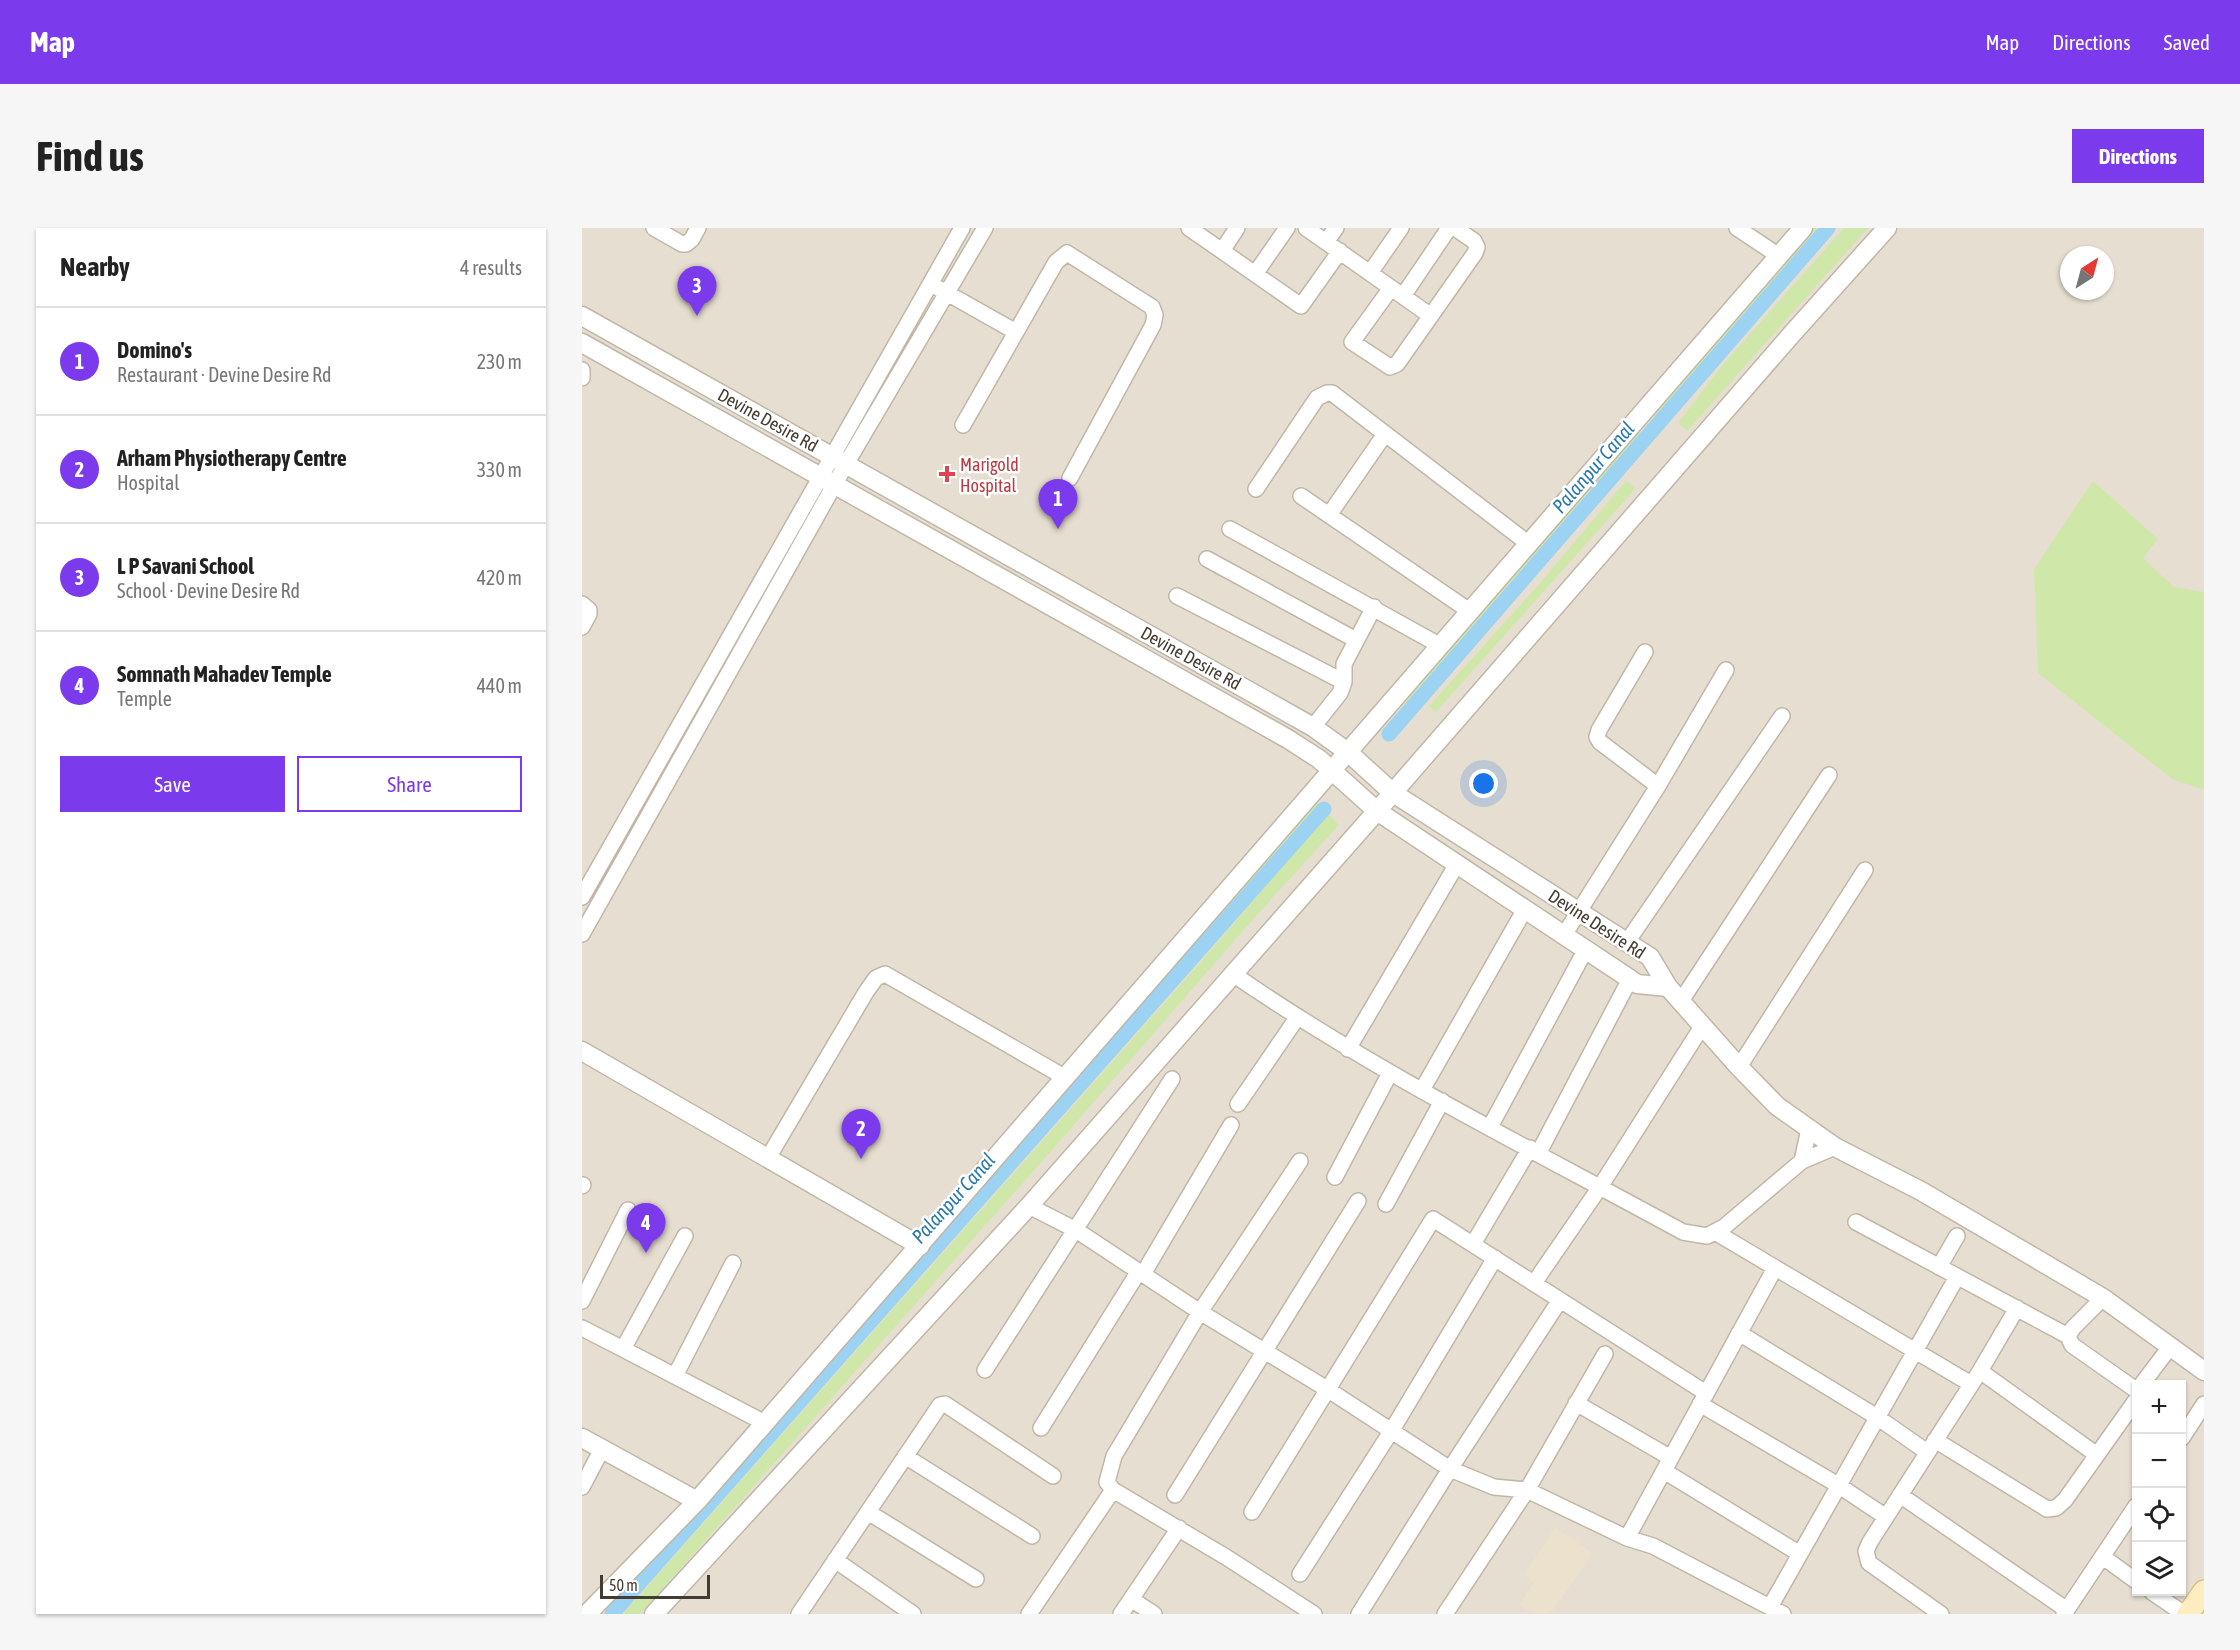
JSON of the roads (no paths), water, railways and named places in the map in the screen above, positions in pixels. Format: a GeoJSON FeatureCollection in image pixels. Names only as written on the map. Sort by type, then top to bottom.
{"type":"FeatureCollection","features":[{"type":"Feature","properties":{"kind":"main road"},"geometry":{"type":"LineString","coordinates":[[2186,1614],[2204,1591]]}},
{"type":"Feature","properties":{"kind":"street"},"geometry":{"type":"LineString","coordinates":[[654,228],[682,244],[692,239],[698,228]]}},
{"type":"Feature","properties":{"kind":"street"},"geometry":{"type":"LineString","coordinates":[[840,460],[874,383],[962,228]]}},
{"type":"Feature","properties":{"kind":"street"},"geometry":{"type":"LineString","coordinates":[[582,897],[763,579],[840,460],[889,391],[985,228]]}},
{"type":"Feature","properties":{"kind":"street"},"geometry":{"type":"LineString","coordinates":[[1190,228],[1301,306],[1340,251]]}},
{"type":"Feature","properties":{"kind":"street"},"geometry":{"type":"LineString","coordinates":[[1222,250],[1237,228]]}},
{"type":"Feature","properties":{"kind":"street"},"geometry":{"type":"LineString","coordinates":[[1255,274],[1287,228]]}},
{"type":"Feature","properties":{"kind":"street"},"geometry":{"type":"LineString","coordinates":[[1306,228],[1431,316]]}},
{"type":"Feature","properties":{"kind":"street"},"geometry":{"type":"LineString","coordinates":[[1326,242],[1336,228]]}},
{"type":"Feature","properties":{"kind":"street"},"geometry":{"type":"LineString","coordinates":[[1370,273],[1401,228]]}},
{"type":"Feature","properties":{"kind":"street"},"geometry":{"type":"LineString","coordinates":[[1449,228],[1397,292],[1352,342],[1390,368],[1394,367],[1431,316],[1477,247],[1474,242],[1455,228]]}},
{"type":"Feature","properties":{"kind":"street"},"geometry":{"type":"LineString","coordinates":[[1737,228],[1779,256]]}},
{"type":"Feature","properties":{"kind":"street"},"geometry":{"type":"LineString","coordinates":[[587,1614],[698,1501],[1803,228]]}},
{"type":"Feature","properties":{"kind":"street"},"geometry":{"type":"LineString","coordinates":[[654,1614],[1029,1206],[1887,228]]}},
{"type":"Feature","properties":{"kind":"street"},"geometry":{"type":"LineString","coordinates":[[963,425],[1056,262],[1067,254],[1152,307],[1155,315],[1153,326],[1070,478]]}},
{"type":"Feature","properties":{"kind":"street"},"geometry":{"type":"LineString","coordinates":[[931,284],[1016,332]]}},
{"type":"Feature","properties":{"kind":"street","name":"Devine Desire Rd"},"geometry":{"type":"LineString","coordinates":[[582,316],[1313,727],[1349,753],[1393,793],[1650,957],[1668,987]]}},
{"type":"Feature","properties":{"kind":"street","name":"Devine Desire Rd"},"geometry":{"type":"LineString","coordinates":[[582,343],[1288,739],[1334,771],[1377,811],[1637,984],[1668,987]]}},
{"type":"Feature","properties":{"kind":"street"},"geometry":{"type":"LineString","coordinates":[[582,370],[582,378]]}},
{"type":"Feature","properties":{"kind":"street"},"geometry":{"type":"LineString","coordinates":[[874,383],[889,391]]}},
{"type":"Feature","properties":{"kind":"street"},"geometry":{"type":"LineString","coordinates":[[1256,489],[1317,398],[1332,393],[1529,544]]}},
{"type":"Feature","properties":{"kind":"street"},"geometry":{"type":"LineString","coordinates":[[1329,515],[1385,434]]}},
{"type":"Feature","properties":{"kind":"street"},"geometry":{"type":"LineString","coordinates":[[582,934],[777,587],[828,481]]}},
{"type":"Feature","properties":{"kind":"street"},"geometry":{"type":"LineString","coordinates":[[1301,496],[1471,612]]}},
{"type":"Feature","properties":{"kind":"street"},"geometry":{"type":"LineString","coordinates":[[1230,529],[1441,646]]}},
{"type":"Feature","properties":{"kind":"street"},"geometry":{"type":"LineString","coordinates":[[1207,559],[1356,640]]}},
{"type":"Feature","properties":{"kind":"street"},"geometry":{"type":"LineString","coordinates":[[763,579],[777,587]]}},
{"type":"Feature","properties":{"kind":"street"},"geometry":{"type":"LineString","coordinates":[[1177,596],[1344,682]]}},
{"type":"Feature","properties":{"kind":"street"},"geometry":{"type":"LineString","coordinates":[[582,604],[589,610],[589,614],[582,627]]}},
{"type":"Feature","properties":{"kind":"street"},"geometry":{"type":"LineString","coordinates":[[1313,727],[1340,693],[1344,682],[1344,664],[1374,607]]}},
{"type":"Feature","properties":{"kind":"street"},"geometry":{"type":"LineString","coordinates":[[1645,652],[1597,737],[1600,742],[1658,786]]}},
{"type":"Feature","properties":{"kind":"street"},"geometry":{"type":"LineString","coordinates":[[1564,935],[1658,786],[1726,670]]}},
{"type":"Feature","properties":{"kind":"street"},"geometry":{"type":"LineString","coordinates":[[703,684],[717,693]]}},
{"type":"Feature","properties":{"kind":"street"},"geometry":{"type":"LineString","coordinates":[[1627,942],[1782,716]]}},
{"type":"Feature","properties":{"kind":"street"},"geometry":{"type":"LineString","coordinates":[[1682,1001],[1830,775]]}},
{"type":"Feature","properties":{"kind":"street"},"geometry":{"type":"LineString","coordinates":[[640,795],[655,804]]}},
{"type":"Feature","properties":{"kind":"street"},"geometry":{"type":"LineString","coordinates":[[1348,1049],[1457,864]]}},
{"type":"Feature","properties":{"kind":"street"},"geometry":{"type":"LineString","coordinates":[[597,870],[613,878]]}},
{"type":"Feature","properties":{"kind":"street"},"geometry":{"type":"LineString","coordinates":[[1739,1067],[1865,870]]}},
{"type":"Feature","properties":{"kind":"street"},"geometry":{"type":"LineString","coordinates":[[1422,1090],[1525,909]]}},
{"type":"Feature","properties":{"kind":"street"},"geometry":{"type":"LineString","coordinates":[[1490,1127],[1586,950]]}},
{"type":"Feature","properties":{"kind":"street"},"geometry":{"type":"LineString","coordinates":[[768,1158],[866,993],[876,978],[885,974],[1066,1078]]}},
{"type":"Feature","properties":{"kind":"street"},"geometry":{"type":"LineString","coordinates":[[1233,974],[1297,1018],[1348,1049],[1683,1232],[1707,1236],[1724,1227],[1802,1161],[1835,1147]]}},
{"type":"Feature","properties":{"kind":"street"},"geometry":{"type":"LineString","coordinates":[[1473,1244],[1534,1151],[1630,979]]}},
{"type":"Feature","properties":{"kind":"street"},"geometry":{"type":"LineString","coordinates":[[1668,987],[1777,1106],[1809,1129],[1835,1147],[1921,1191],[2103,1298],[2204,1371]]}},
{"type":"Feature","properties":{"kind":"street"},"geometry":{"type":"LineString","coordinates":[[1238,1104],[1297,1018]]}},
{"type":"Feature","properties":{"kind":"street"},"geometry":{"type":"LineString","coordinates":[[1534,1283],[1600,1187],[1703,1025]]}},
{"type":"Feature","properties":{"kind":"street"},"geometry":{"type":"LineString","coordinates":[[582,1051],[920,1246]]}},
{"type":"Feature","properties":{"kind":"street"},"geometry":{"type":"LineString","coordinates":[[1335,1177],[1390,1073]]}},
{"type":"Feature","properties":{"kind":"street"},"geometry":{"type":"LineString","coordinates":[[986,1370],[1172,1079]]}},
{"type":"Feature","properties":{"kind":"street"},"geometry":{"type":"LineString","coordinates":[[1386,1204],[1442,1101]]}},
{"type":"Feature","properties":{"kind":"street"},"geometry":{"type":"LineString","coordinates":[[1041,1428],[1141,1272],[1231,1125]]}},
{"type":"Feature","properties":{"kind":"street"},"geometry":{"type":"LineString","coordinates":[[1802,1161],[1809,1129]]}},
{"type":"Feature","properties":{"kind":"street"},"geometry":{"type":"LineString","coordinates":[[1300,1161],[1200,1312],[1114,1456],[1107,1482],[1113,1490],[1179,1528],[1314,1614]]}},
{"type":"Feature","properties":{"kind":"street"},"geometry":{"type":"LineString","coordinates":[[1175,1495],[1358,1201]]}},
{"type":"Feature","properties":{"kind":"street"},"geometry":{"type":"LineString","coordinates":[[1029,1206],[1076,1230],[1200,1312],[1265,1350],[1450,1469],[1494,1487],[1527,1490],[1627,1538],[1653,1546],[1776,1610],[1800,1554],[1957,1276]]}},
{"type":"Feature","properties":{"kind":"street"},"geometry":{"type":"LineString","coordinates":[[582,1300],[628,1210]]}},
{"type":"Feature","properties":{"kind":"street"},"geometry":{"type":"LineString","coordinates":[[1252,1512],[1433,1219],[1560,1300],[1703,1399],[1886,1517]]}},
{"type":"Feature","properties":{"kind":"street"},"geometry":{"type":"LineString","coordinates":[[1856,1222],[2068,1336],[2072,1345],[2132,1387]]}},
{"type":"Feature","properties":{"kind":"street"},"geometry":{"type":"LineString","coordinates":[[1715,1232],[1913,1351],[1975,1378],[2097,1455]]}},
{"type":"Feature","properties":{"kind":"street"},"geometry":{"type":"LineString","coordinates":[[623,1350],[684,1236]]}},
{"type":"Feature","properties":{"kind":"street"},"geometry":{"type":"LineString","coordinates":[[1940,1267],[1957,1236]]}},
{"type":"Feature","properties":{"kind":"street"},"geometry":{"type":"LineString","coordinates":[[1300,1574],[1392,1430],[1495,1258]]}},
{"type":"Feature","properties":{"kind":"street"},"geometry":{"type":"LineString","coordinates":[[675,1376],[733,1263]]}},
{"type":"Feature","properties":{"kind":"street"},"geometry":{"type":"LineString","coordinates":[[1627,1538],[1775,1268]]}},
{"type":"Feature","properties":{"kind":"street"},"geometry":{"type":"LineString","coordinates":[[2068,1336],[2103,1298]]}},
{"type":"Feature","properties":{"kind":"street"},"geometry":{"type":"LineString","coordinates":[[1359,1614],[1560,1300]]}},
{"type":"Feature","properties":{"kind":"street"},"geometry":{"type":"LineString","coordinates":[[1941,1614],[1869,1563],[1866,1551],[2017,1308]]}},
{"type":"Feature","properties":{"kind":"street"},"geometry":{"type":"LineString","coordinates":[[582,1328],[765,1423]]}},
{"type":"Feature","properties":{"kind":"street"},"geometry":{"type":"LineString","coordinates":[[1739,1333],[1877,1416],[2047,1509],[2056,1508],[2065,1500],[2132,1406]]}},
{"type":"Feature","properties":{"kind":"street"},"geometry":{"type":"LineString","coordinates":[[2145,1380],[2170,1347]]}},
{"type":"Feature","properties":{"kind":"street"},"geometry":{"type":"LineString","coordinates":[[1445,1614],[1527,1490],[1605,1354]]}},
{"type":"Feature","properties":{"kind":"street"},"geometry":{"type":"LineString","coordinates":[[1576,1403],[1800,1554]]}},
{"type":"Feature","properties":{"kind":"street"},"geometry":{"type":"LineString","coordinates":[[800,1614],[940,1405],[945,1404],[1053,1476]]}},
{"type":"Feature","properties":{"kind":"street"},"geometry":{"type":"LineString","coordinates":[[2184,1434],[2204,1404]]}},
{"type":"Feature","properties":{"kind":"street"},"geometry":{"type":"LineString","coordinates":[[582,1438],[698,1501]]}},
{"type":"Feature","properties":{"kind":"street"},"geometry":{"type":"LineString","coordinates":[[582,1487],[602,1449]]}},
{"type":"Feature","properties":{"kind":"street"},"geometry":{"type":"LineString","coordinates":[[905,1456],[1032,1536]]}},
{"type":"Feature","properties":{"kind":"street"},"geometry":{"type":"LineString","coordinates":[[1029,1614],[1113,1490]]}},
{"type":"Feature","properties":{"kind":"street"},"geometry":{"type":"LineString","coordinates":[[1900,1495],[2066,1612],[2132,1512]]}},
{"type":"Feature","properties":{"kind":"street"},"geometry":{"type":"LineString","coordinates":[[868,1512],[976,1579]]}},
{"type":"Feature","properties":{"kind":"street"},"geometry":{"type":"LineString","coordinates":[[1121,1614],[1179,1528]]}},
{"type":"Feature","properties":{"kind":"street"},"geometry":{"type":"LineString","coordinates":[[2103,1557],[2132,1578]]}},
{"type":"Feature","properties":{"kind":"street"},"geometry":{"type":"LineString","coordinates":[[835,1560],[913,1614]]}},
{"type":"Feature","properties":{"kind":"street"},"geometry":{"type":"LineString","coordinates":[[2158,1596],[2186,1614]]}},
{"type":"Feature","properties":{"kind":"street"},"geometry":{"type":"LineString","coordinates":[[1131,1599],[1154,1614]]}},
{"type":"Feature","properties":{"kind":"waterway","name":"Palanpur Canal"},"geometry":{"type":"LineString","coordinates":[[1389,734],[1828,228]]}},
{"type":"Feature","properties":{"kind":"waterway","name":"Palanpur Canal"},"geometry":{"type":"LineString","coordinates":[[612,1614],[1324,809]]}},
{"type":"Feature","properties":{"kind":"place","name":"L P Savani School"},"geometry":{"type":"Point","coordinates":[697,316]}},
{"type":"Feature","properties":{"kind":"place","name":"Marigold Hospital"},"geometry":{"type":"Point","coordinates":[947,474]}},
{"type":"Feature","properties":{"kind":"place","name":"Domino's"},"geometry":{"type":"Point","coordinates":[1058,529]}},
{"type":"Feature","properties":{"kind":"place","name":"Arham Physiotherapy Centre"},"geometry":{"type":"Point","coordinates":[861,1159]}},
{"type":"Feature","properties":{"kind":"place","name":"Somnath Mahadev Temple"},"geometry":{"type":"Point","coordinates":[646,1253]}}]}
